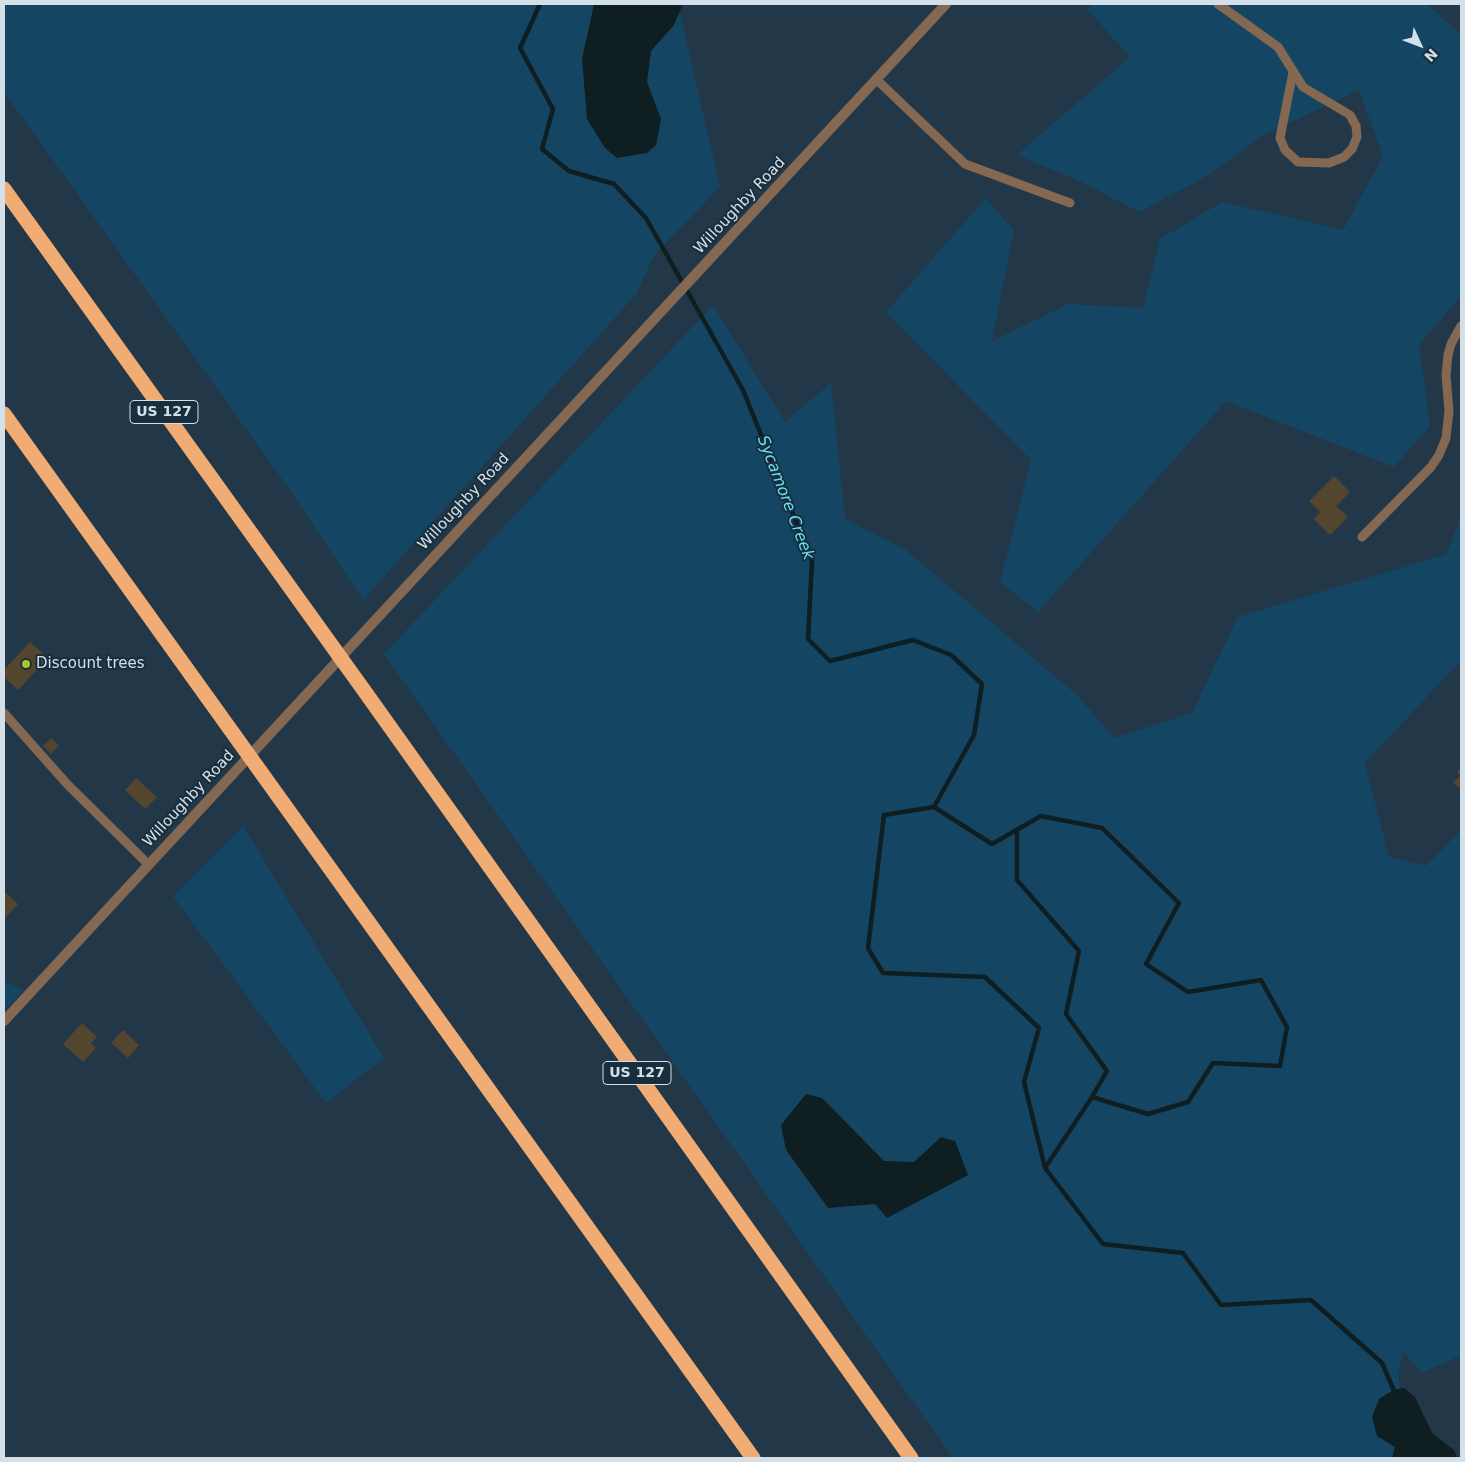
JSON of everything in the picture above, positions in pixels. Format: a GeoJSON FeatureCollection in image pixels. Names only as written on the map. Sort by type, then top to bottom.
{"type":"FeatureCollection","features":[{"type":"Feature","properties":{"kind":"highway","name":"US 127"},"geometry":{"type":"LineString","coordinates":[[4,189],[363,688],[911,1458]]}},
{"type":"Feature","properties":{"kind":"highway"},"geometry":{"type":"LineString","coordinates":[[4,414],[753,1458]]}},
{"type":"Feature","properties":{"kind":"highway"},"geometry":{"type":"LineString","coordinates":[[704,1391],[745,1458]]}},
{"type":"Feature","properties":{"kind":"street","name":"Willoughby Road"},"geometry":{"type":"LineString","coordinates":[[4,1021],[946,4]]}},
{"type":"Feature","properties":{"kind":"lane"},"geometry":{"type":"LineString","coordinates":[[1218,4],[1278,47],[1303,87],[1350,115],[1356,126],[1357,137],[1352,150],[1344,157],[1329,163],[1298,162],[1285,150],[1280,138],[1293,72]]}},
{"type":"Feature","properties":{"kind":"lane"},"geometry":{"type":"LineString","coordinates":[[877,80],[965,164],[1070,203]]}},
{"type":"Feature","properties":{"kind":"lane"},"geometry":{"type":"LineString","coordinates":[[1362,537],[1431,467],[1439,455],[1446,438],[1449,411],[1446,375],[1448,355],[1451,344],[1461,326]]}},
{"type":"Feature","properties":{"kind":"lane"},"geometry":{"type":"LineString","coordinates":[[4,713],[67,784],[149,865]]}},
{"type":"Feature","properties":{"kind":"shaded area"},"geometry":{"type":"Polygon","coordinates":[[[4,4],[678,4],[720,187],[654,255],[637,293],[363,600],[292,493],[4,92],[4,4]]]}},
{"type":"Feature","properties":{"kind":"shaded area"},"geometry":{"type":"Polygon","coordinates":[[[594,4],[683,4],[674,25],[651,51],[647,82],[661,119],[656,145],[647,153],[617,158],[605,148],[587,119],[582,59],[594,4]]]}},
{"type":"Feature","properties":{"kind":"shaded area"},"geometry":{"type":"Polygon","coordinates":[[[1092,4],[1427,4],[1461,35],[1461,296],[1419,345],[1430,426],[1394,467],[1226,401],[1038,612],[1000,582],[1031,460],[886,312],[986,198],[1014,231],[992,341],[1068,304],[1143,308],[1160,239],[1222,202],[1343,230],[1383,156],[1359,90],[1262,136],[1209,175],[1139,212],[1082,182],[1017,155],[1130,57],[1088,10],[1092,4]]]}},
{"type":"Feature","properties":{"kind":"shaded area"},"geometry":{"type":"Polygon","coordinates":[[[713,305],[785,422],[831,383],[845,519],[906,550],[1078,696],[1114,738],[1192,713],[1238,617],[1447,554],[1461,516],[1461,660],[1365,763],[1389,857],[1426,866],[1461,830],[1461,1355],[1422,1373],[1403,1352],[1398,1375],[1410,1458],[953,1458],[384,654],[713,305]]]}},
{"type":"Feature","properties":{"kind":"shaded area"},"geometry":{"type":"Polygon","coordinates":[[[243,826],[384,1058],[326,1103],[173,896],[243,826]]]}},
{"type":"Feature","properties":{"kind":"shaded area"},"geometry":{"type":"Polygon","coordinates":[[[4,981],[24,990],[4,1010],[4,981]]]}},
{"type":"Feature","properties":{"kind":"shaded area"},"geometry":{"type":"Polygon","coordinates":[[[806,1094],[822,1098],[884,1161],[914,1162],[941,1137],[955,1141],[968,1175],[887,1218],[875,1204],[828,1208],[786,1150],[781,1125],[806,1094]]]}},
{"type":"Feature","properties":{"kind":"shaded area"},"geometry":{"type":"Polygon","coordinates":[[[1404,1388],[1415,1397],[1432,1433],[1454,1450],[1458,1458],[1392,1458],[1395,1447],[1377,1436],[1372,1417],[1379,1399],[1393,1390],[1404,1388]]]}},
{"type":"Feature","properties":{"kind":"building"},"geometry":{"type":"Polygon","coordinates":[[[1334,476],[1350,492],[1336,506],[1348,517],[1330,535],[1314,519],[1320,512],[1309,501],[1334,476]]]}},
{"type":"Feature","properties":{"kind":"building","name":"Discount trees"},"geometry":{"type":"Polygon","coordinates":[[[30,642],[48,658],[18,690],[4,677],[4,670],[30,642]]]}},
{"type":"Feature","properties":{"kind":"building"},"geometry":{"type":"Polygon","coordinates":[[[51,738],[59,745],[51,754],[43,746],[51,738]]]}},
{"type":"Feature","properties":{"kind":"building"},"geometry":{"type":"Polygon","coordinates":[[[1461,769],[1461,786],[1459,788],[1453,782],[1460,776],[1457,772],[1461,769]]]}},
{"type":"Feature","properties":{"kind":"building"},"geometry":{"type":"Polygon","coordinates":[[[136,778],[157,797],[145,809],[125,790],[136,778]]]}},
{"type":"Feature","properties":{"kind":"building"},"geometry":{"type":"Polygon","coordinates":[[[4,891],[18,904],[4,919],[4,891]]]}},
{"type":"Feature","properties":{"kind":"building"},"geometry":{"type":"Polygon","coordinates":[[[82,1023],[97,1037],[91,1043],[96,1048],[83,1062],[63,1044],[82,1023]]]}},
{"type":"Feature","properties":{"kind":"building"},"geometry":{"type":"Polygon","coordinates":[[[123,1030],[139,1045],[128,1058],[111,1043],[123,1030]]]}},
{"type":"Feature","properties":{"kind":"waterway","name":"Sycamore Creek"},"geometry":{"type":"LineString","coordinates":[[540,4],[520,48],[553,109],[542,149],[569,171],[614,184],[646,218],[743,390],[812,561],[808,639],[830,661],[913,640],[951,655],[982,684],[974,735],[934,807],[992,844],[1041,816],[1102,828],[1179,903],[1146,964],[1188,992],[1261,980],[1287,1027],[1280,1066],[1213,1063],[1188,1102],[1148,1114],[1092,1097],[1045,1168],[1103,1244],[1183,1253],[1221,1305],[1311,1300],[1382,1363],[1396,1395]]}},
{"type":"Feature","properties":{"kind":"waterway"},"geometry":{"type":"LineString","coordinates":[[934,807],[884,815],[868,948],[883,973],[985,977],[1039,1028],[1024,1082],[1045,1168]]}},
{"type":"Feature","properties":{"kind":"waterway"},"geometry":{"type":"LineString","coordinates":[[1017,830],[1017,880],[1079,951],[1066,1014],[1107,1071],[1092,1097]]}},
{"type":"Feature","properties":{"kind":"place","name":"Discount trees"},"geometry":{"type":"Point","coordinates":[26,664]}}]}
